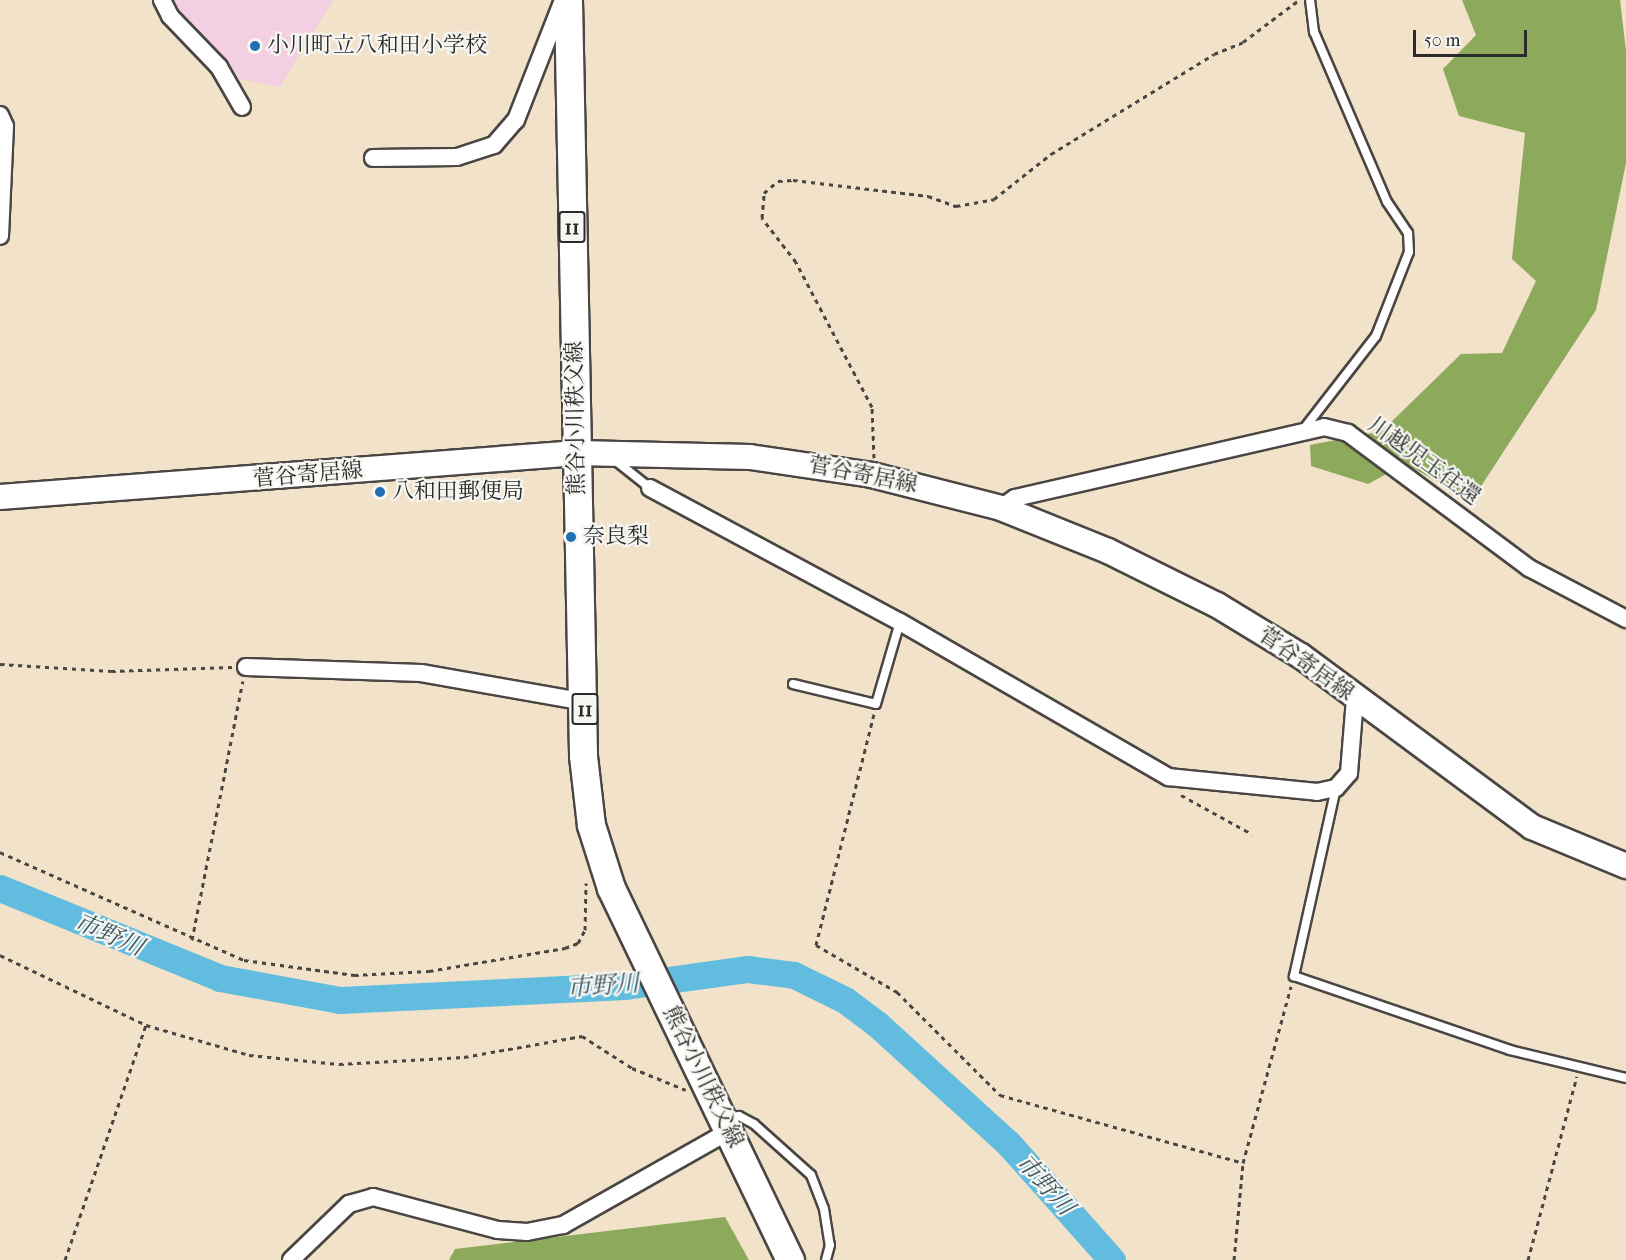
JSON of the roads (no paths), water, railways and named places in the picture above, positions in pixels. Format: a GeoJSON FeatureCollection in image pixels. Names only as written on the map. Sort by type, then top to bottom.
{"type":"FeatureCollection","features":[{"type":"Feature","properties":{"kind":"main road","name":"熊谷小川秩父線"},"geometry":{"type":"LineString","coordinates":[[568,0],[577,453],[585,702],[583,756],[598,856],[790,1260]]}},
{"type":"Feature","properties":{"kind":"main road","name":"菅谷寄居線"},"geometry":{"type":"LineString","coordinates":[[0,497],[577,453],[750,457],[872,475],[1001,508],[1108,551],[1217,604],[1301,656],[1532,827],[1626,866]]}},
{"type":"Feature","properties":{"kind":"street"},"geometry":{"type":"LineString","coordinates":[[162,0],[170,16],[219,67],[242,107]]}},
{"type":"Feature","properties":{"kind":"street"},"geometry":{"type":"LineString","coordinates":[[373,158],[457,157],[494,145],[516,120],[563,0]]}},
{"type":"Feature","properties":{"kind":"street"},"geometry":{"type":"LineString","coordinates":[[0,115],[5,143],[0,236]]}},
{"type":"Feature","properties":{"kind":"street","name":"川越児玉往還"},"geometry":{"type":"LineString","coordinates":[[1001,508],[1015,498],[1324,427],[1348,433],[1529,568],[1626,619]]}},
{"type":"Feature","properties":{"kind":"street"},"geometry":{"type":"LineString","coordinates":[[650,488],[900,622],[1168,777],[1317,792],[1336,788],[1349,773],[1355,698]]}},
{"type":"Feature","properties":{"kind":"street"},"geometry":{"type":"LineString","coordinates":[[245,673],[421,673],[585,702]]}},
{"type":"Feature","properties":{"kind":"street"},"geometry":{"type":"LineString","coordinates":[[291,1260],[349,1204],[373,1197],[498,1230],[527,1232],[563,1225],[723,1117]]}},
{"type":"Feature","properties":{"kind":"lane"},"geometry":{"type":"LineString","coordinates":[[1300,432],[1376,336],[1409,252],[1408,233],[1387,202],[1314,32],[1310,0]]}},
{"type":"Feature","properties":{"kind":"lane"},"geometry":{"type":"LineString","coordinates":[[608,453],[617,466],[650,488]]}},
{"type":"Feature","properties":{"kind":"lane"},"geometry":{"type":"LineString","coordinates":[[793,684],[876,704],[900,622]]}},
{"type":"Feature","properties":{"kind":"lane"},"geometry":{"type":"LineString","coordinates":[[1336,788],[1294,976],[1510,1050],[1626,1078]]}},
{"type":"Feature","properties":{"kind":"lane"},"geometry":{"type":"LineString","coordinates":[[723,1117],[739,1116],[754,1124],[811,1175],[824,1209],[830,1245],[826,1260]]}},
{"type":"Feature","properties":{"kind":"waterway","name":"市野川"},"geometry":{"type":"LineString","coordinates":[[0,888],[220,978],[340,1000],[625,986],[748,969],[794,975],[845,1000],[877,1024],[1008,1143],[1112,1260]]}},
{"type":"Feature","properties":{"kind":"place","name":"小川町立八和田小学校"},"geometry":{"type":"Point","coordinates":[255,46]}},
{"type":"Feature","properties":{"kind":"place","name":"八和田郵便局"},"geometry":{"type":"Point","coordinates":[380,492]}},
{"type":"Feature","properties":{"kind":"place","name":"奈良梨"},"geometry":{"type":"Point","coordinates":[571,537]}}]}
